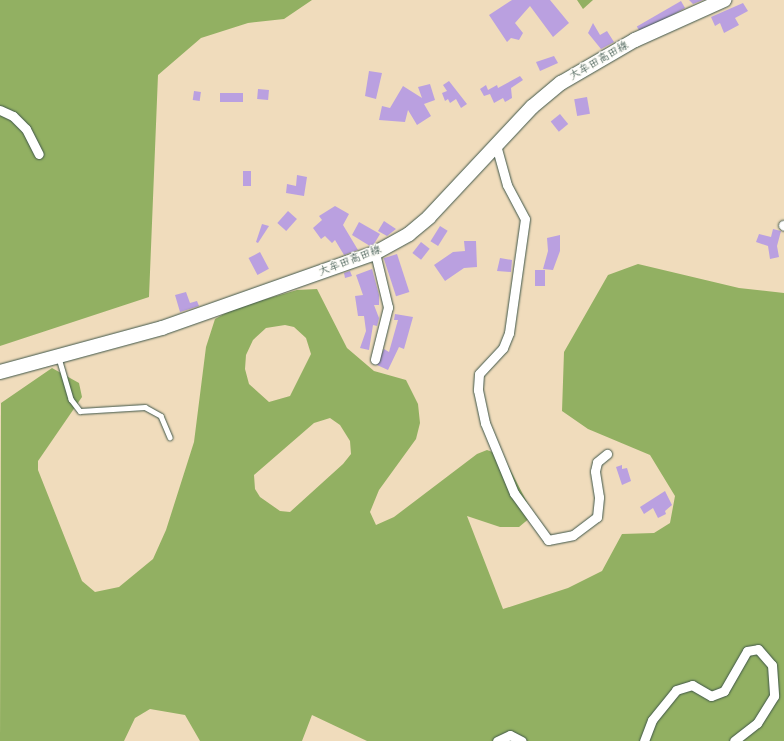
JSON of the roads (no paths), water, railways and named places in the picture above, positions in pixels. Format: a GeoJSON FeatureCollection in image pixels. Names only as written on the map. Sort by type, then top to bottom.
{"type":"FeatureCollection","features":[{"type":"Feature","properties":{"kind":"main road","name":"大牟田高田線"},"geometry":{"type":"LineString","coordinates":[[0,372],[162,328],[375,253],[409,234],[429,217],[532,107],[575,74],[635,40],[724,0]]}},
{"type":"Feature","properties":{"kind":"street"},"geometry":{"type":"LineString","coordinates":[[0,110],[13,116],[26,130],[39,154]]}},
{"type":"Feature","properties":{"kind":"street"},"geometry":{"type":"LineString","coordinates":[[496,145],[507,185],[525,219],[509,333],[503,348],[479,374],[478,390],[486,423],[514,493],[548,540],[573,535],[597,517],[599,497],[595,471],[596,462],[607,454]]}},
{"type":"Feature","properties":{"kind":"street"},"geometry":{"type":"LineString","coordinates":[[375,253],[388,307],[375,360]]}},
{"type":"Feature","properties":{"kind":"street"},"geometry":{"type":"LineString","coordinates":[[644,741],[652,720],[676,690],[692,685],[711,696],[724,691],[747,651],[758,649],[772,665],[774,696],[757,723],[734,741]]}},
{"type":"Feature","properties":{"kind":"street"},"geometry":{"type":"LineString","coordinates":[[497,741],[510,734],[522,741]]}},
{"type":"Feature","properties":{"kind":"lane"},"geometry":{"type":"LineString","coordinates":[[58,356],[70,399],[80,411],[145,407],[161,416],[170,438]]}}]}
